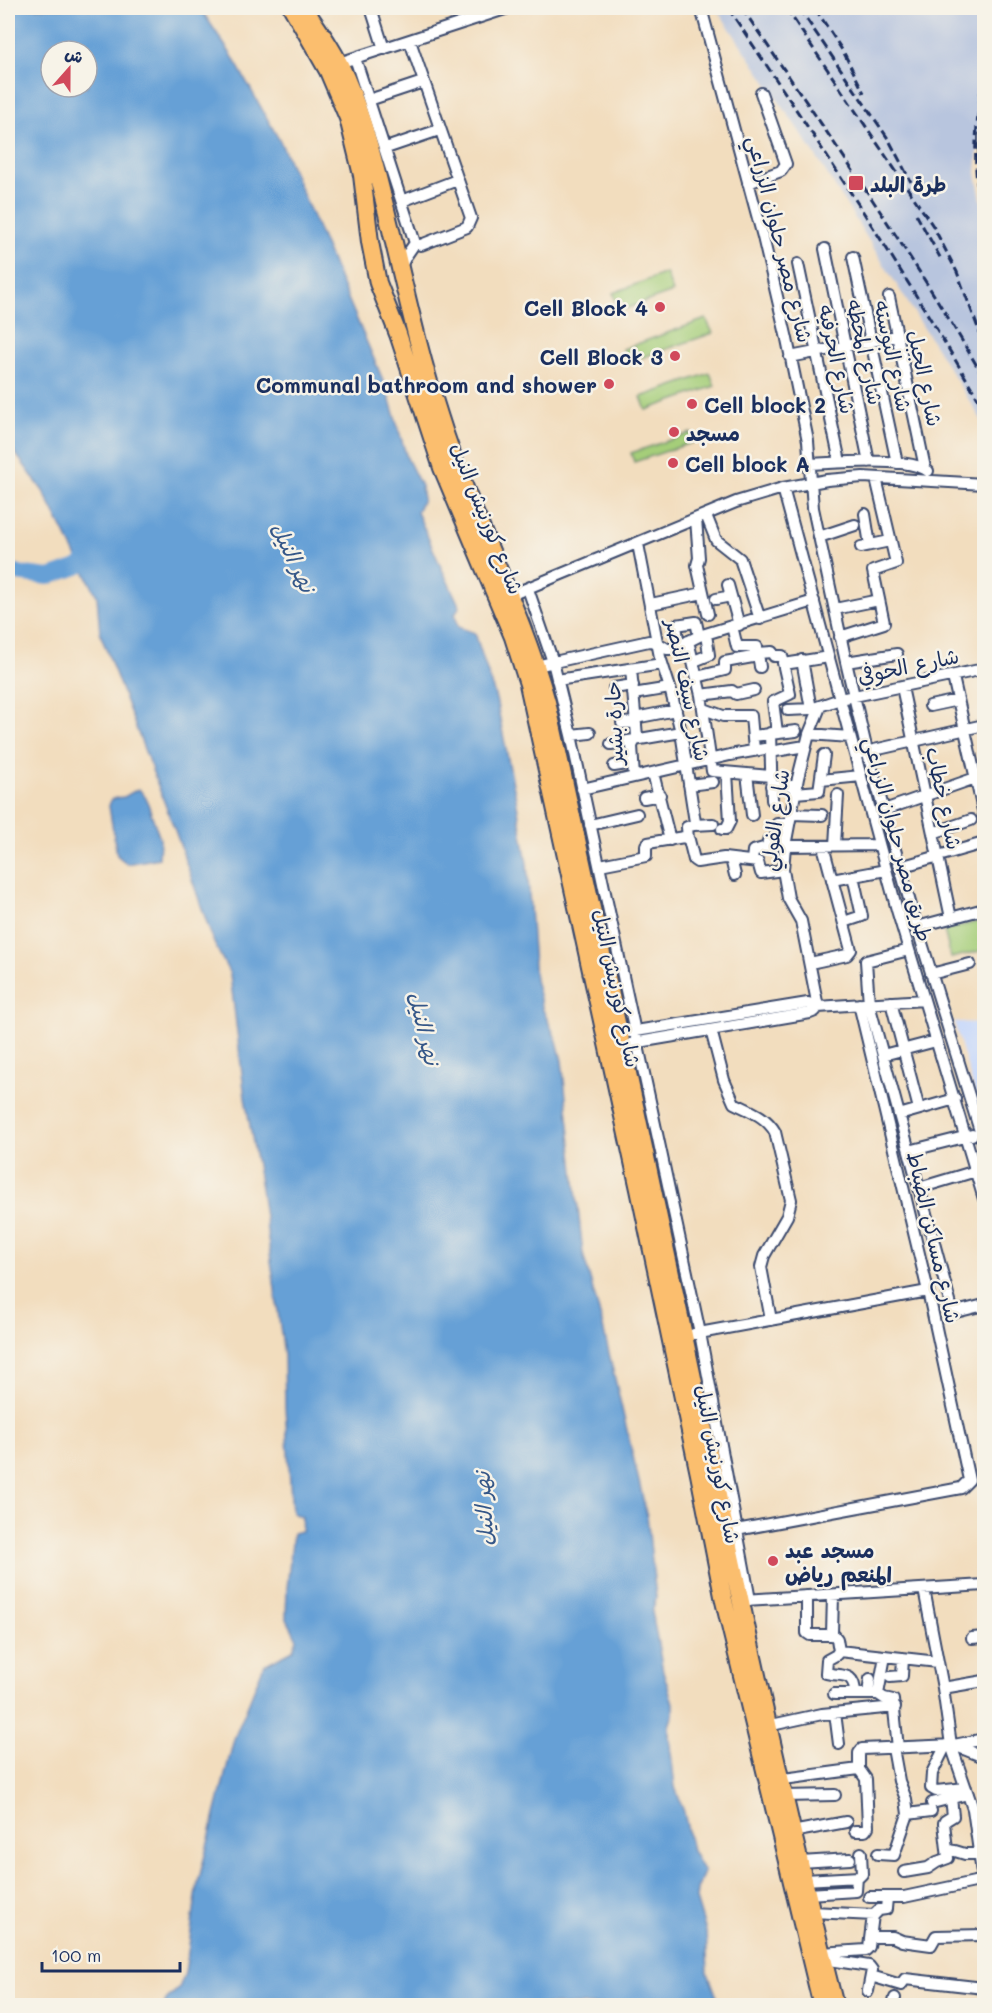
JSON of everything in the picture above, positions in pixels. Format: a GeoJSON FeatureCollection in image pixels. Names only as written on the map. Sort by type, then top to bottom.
{"type":"FeatureCollection","features":[{"type":"Feature","properties":{"kind":"highway","name":"شارع كورنيش النيل"},"geometry":{"type":"LineString","coordinates":[[292,8],[328,71],[348,118],[362,175],[372,258],[381,294],[398,334],[442,468],[504,598],[544,664],[548,710],[628,1038],[692,1335],[706,1473],[732,1531],[738,1601],[773,1780],[822,2006]]}},
{"type":"Feature","properties":{"kind":"highway","name":"شارع كورنيش النيل"},"geometry":{"type":"LineString","coordinates":[[304,8],[347,61],[431,389],[504,598],[534,708],[706,1473],[767,1725],[773,1780],[784,1796],[835,2006]]}},
{"type":"Feature","properties":{"kind":"highway"},"geometry":{"type":"LineString","coordinates":[[372,258],[400,269],[400,282],[390,282],[381,294]]}},
{"type":"Feature","properties":{"kind":"street"},"geometry":{"type":"LineString","coordinates":[[371,8],[384,49]]}},
{"type":"Feature","properties":{"kind":"street"},"geometry":{"type":"LineString","coordinates":[[415,243],[369,100],[347,61],[410,41],[474,13],[508,8]]}},
{"type":"Feature","properties":{"kind":"street","name":"شارع مصر حلوان الزراعي"},"geometry":{"type":"LineString","coordinates":[[701,8],[748,183],[790,357],[808,441],[810,483]]}},
{"type":"Feature","properties":{"kind":"street"},"geometry":{"type":"LineString","coordinates":[[410,41],[471,218],[470,223],[464,229],[421,245],[415,243]]}},
{"type":"Feature","properties":{"kind":"street"},"geometry":{"type":"LineString","coordinates":[[369,100],[423,82]]}},
{"type":"Feature","properties":{"kind":"street"},"geometry":{"type":"LineString","coordinates":[[748,183],[781,171],[786,164],[761,93]]}},
{"type":"Feature","properties":{"kind":"street"},"geometry":{"type":"LineString","coordinates":[[386,148],[440,130]]}},
{"type":"Feature","properties":{"kind":"street"},"geometry":{"type":"LineString","coordinates":[[984,137],[984,155]]}},
{"type":"Feature","properties":{"kind":"street"},"geometry":{"type":"LineString","coordinates":[[402,201],[457,180]]}},
{"type":"Feature","properties":{"kind":"street"},"geometry":{"type":"LineString","coordinates":[[400,269],[415,243]]}},
{"type":"Feature","properties":{"kind":"street","name":"شارع المحطه"},"geometry":{"type":"LineString","coordinates":[[825,249],[869,462]]}},
{"type":"Feature","properties":{"kind":"street","name":"شارع البوسته"},"geometry":{"type":"LineString","coordinates":[[853,257],[897,463]]}},
{"type":"Feature","properties":{"kind":"street","name":"شارع الحرفيه"},"geometry":{"type":"LineString","coordinates":[[798,264],[840,462]]}},
{"type":"Feature","properties":{"kind":"street","name":"شارع الجبل"},"geometry":{"type":"LineString","coordinates":[[889,297],[925,468]]}},
{"type":"Feature","properties":{"kind":"street"},"geometry":{"type":"LineString","coordinates":[[790,357],[897,336]]}},
{"type":"Feature","properties":{"kind":"street"},"geometry":{"type":"LineString","coordinates":[[810,464],[869,462],[912,464],[925,468],[935,481]]}},
{"type":"Feature","properties":{"kind":"street"},"geometry":{"type":"LineString","coordinates":[[504,598],[736,502],[783,488],[845,478],[984,484]]}},
{"type":"Feature","properties":{"kind":"street"},"geometry":{"type":"LineString","coordinates":[[840,637],[884,625],[873,571],[896,564],[876,478]]}},
{"type":"Feature","properties":{"kind":"street","name":"طريق مصر حلوان الزراعي"},"geometry":{"type":"LineString","coordinates":[[810,483],[840,637],[867,751],[911,907],[984,1144]]}},
{"type":"Feature","properties":{"kind":"street","name":"طريق مصر حلوان الزراعي"},"geometry":{"type":"LineString","coordinates":[[783,488],[897,910],[984,1199]]}},
{"type":"Feature","properties":{"kind":"street"},"geometry":{"type":"LineString","coordinates":[[865,514],[866,546],[890,541]]}},
{"type":"Feature","properties":{"kind":"street"},"geometry":{"type":"LineString","coordinates":[[701,517],[697,565],[708,614]]}},
{"type":"Feature","properties":{"kind":"street"},"geometry":{"type":"LineString","coordinates":[[701,517],[716,540],[740,559],[760,619]]}},
{"type":"Feature","properties":{"kind":"street"},"geometry":{"type":"LineString","coordinates":[[819,537],[855,525]]}},
{"type":"Feature","properties":{"kind":"street","name":"شارع سيف النصر"},"geometry":{"type":"LineString","coordinates":[[638,544],[662,664],[681,732],[695,822],[694,825],[687,827],[688,839]]}},
{"type":"Feature","properties":{"kind":"street"},"geometry":{"type":"LineString","coordinates":[[528,589],[544,664],[557,680],[572,735],[600,866],[628,1038]]}},
{"type":"Feature","properties":{"kind":"street"},"geometry":{"type":"LineString","coordinates":[[716,599],[729,590],[737,647],[756,647],[759,659]]}},
{"type":"Feature","properties":{"kind":"street"},"geometry":{"type":"LineString","coordinates":[[651,603],[703,593]]}},
{"type":"Feature","properties":{"kind":"street"},"geometry":{"type":"LineString","coordinates":[[835,609],[879,600]]}},
{"type":"Feature","properties":{"kind":"street"},"geometry":{"type":"LineString","coordinates":[[544,664],[649,640],[670,649],[703,635],[814,601]]}},
{"type":"Feature","properties":{"kind":"street"},"geometry":{"type":"LineString","coordinates":[[694,661],[709,655],[703,635],[696,622],[676,626],[694,661],[714,772],[747,774],[796,789],[817,792],[820,789],[824,755]]}},
{"type":"Feature","properties":{"kind":"street"},"geometry":{"type":"LineString","coordinates":[[698,677],[724,670],[725,662],[759,659],[772,652],[774,656],[782,656],[790,694],[773,702],[773,733],[770,750],[772,800]]}},
{"type":"Feature","properties":{"kind":"street"},"geometry":{"type":"LineString","coordinates":[[846,662],[897,654]]}},
{"type":"Feature","properties":{"kind":"street"},"geometry":{"type":"LineString","coordinates":[[783,663],[829,657]]}},
{"type":"Feature","properties":{"kind":"street"},"geometry":{"type":"LineString","coordinates":[[802,660],[816,708]]}},
{"type":"Feature","properties":{"kind":"street"},"geometry":{"type":"LineString","coordinates":[[557,680],[662,664]]}},
{"type":"Feature","properties":{"kind":"street","name":"حارة بشير"},"geometry":{"type":"LineString","coordinates":[[631,669],[636,740],[632,746],[634,777]]}},
{"type":"Feature","properties":{"kind":"street","name":"شارع الحوفي"},"geometry":{"type":"LineString","coordinates":[[788,710],[816,708],[840,699],[984,669]]}},
{"type":"Feature","properties":{"kind":"street"},"geometry":{"type":"LineString","coordinates":[[953,677],[965,730],[980,776],[984,815]]}},
{"type":"Feature","properties":{"kind":"street","name":"شارع خطاب"},"geometry":{"type":"LineString","coordinates":[[902,687],[951,918]]}},
{"type":"Feature","properties":{"kind":"street"},"geometry":{"type":"LineString","coordinates":[[614,688],[633,690],[670,688]]}},
{"type":"Feature","properties":{"kind":"street"},"geometry":{"type":"LineString","coordinates":[[701,695],[732,691],[736,694],[754,690]]}},
{"type":"Feature","properties":{"kind":"street"},"geometry":{"type":"LineString","coordinates":[[930,706],[958,700]]}},
{"type":"Feature","properties":{"kind":"street","name":"شارع الفولي"},"geometry":{"type":"LineString","coordinates":[[816,708],[790,819],[782,842],[783,870],[788,898],[801,921],[818,1007]]}},
{"type":"Feature","properties":{"kind":"street"},"geometry":{"type":"LineString","coordinates":[[704,709],[723,716],[750,716],[754,750]]}},
{"type":"Feature","properties":{"kind":"street"},"geometry":{"type":"LineString","coordinates":[[622,723],[676,710]]}},
{"type":"Feature","properties":{"kind":"street"},"geometry":{"type":"LineString","coordinates":[[855,754],[984,726]]}},
{"type":"Feature","properties":{"kind":"street"},"geometry":{"type":"LineString","coordinates":[[753,736],[793,731],[791,747]]}},
{"type":"Feature","properties":{"kind":"street"},"geometry":{"type":"LineString","coordinates":[[611,744],[681,732]]}},
{"type":"Feature","properties":{"kind":"street"},"geometry":{"type":"LineString","coordinates":[[572,735],[590,733]]}},
{"type":"Feature","properties":{"kind":"street"},"geometry":{"type":"LineString","coordinates":[[809,734],[850,737]]}},
{"type":"Feature","properties":{"kind":"street"},"geometry":{"type":"LineString","coordinates":[[582,789],[686,765],[711,764],[754,750],[806,746]]}},
{"type":"Feature","properties":{"kind":"street"},"geometry":{"type":"LineString","coordinates":[[614,766],[633,763]]}},
{"type":"Feature","properties":{"kind":"street"},"geometry":{"type":"LineString","coordinates":[[653,773],[670,840]]}},
{"type":"Feature","properties":{"kind":"street"},"geometry":{"type":"LineString","coordinates":[[694,825],[730,826],[727,773]]}},
{"type":"Feature","properties":{"kind":"street"},"geometry":{"type":"LineString","coordinates":[[747,774],[752,815]]}},
{"type":"Feature","properties":{"kind":"street"},"geometry":{"type":"LineString","coordinates":[[821,780],[861,776]]}},
{"type":"Feature","properties":{"kind":"street"},"geometry":{"type":"LineString","coordinates":[[884,810],[980,776]]}},
{"type":"Feature","properties":{"kind":"street"},"geometry":{"type":"LineString","coordinates":[[689,785],[713,782]]}},
{"type":"Feature","properties":{"kind":"street"},"geometry":{"type":"LineString","coordinates":[[644,798],[660,795]]}},
{"type":"Feature","properties":{"kind":"street"},"geometry":{"type":"LineString","coordinates":[[835,845],[837,795]]}},
{"type":"Feature","properties":{"kind":"street"},"geometry":{"type":"LineString","coordinates":[[590,825],[638,814]]}},
{"type":"Feature","properties":{"kind":"street"},"geometry":{"type":"LineString","coordinates":[[790,819],[822,815]]}},
{"type":"Feature","properties":{"kind":"street"},"geometry":{"type":"LineString","coordinates":[[933,833],[971,820]]}},
{"type":"Feature","properties":{"kind":"street"},"geometry":{"type":"LineString","coordinates":[[600,866],[646,856],[647,843],[688,839],[694,860],[698,862],[716,859],[752,860],[758,862],[760,873],[783,870]]}},
{"type":"Feature","properties":{"kind":"street"},"geometry":{"type":"LineString","coordinates":[[752,860],[753,850],[766,848],[767,842],[823,846],[879,845]]}},
{"type":"Feature","properties":{"kind":"street"},"geometry":{"type":"LineString","coordinates":[[900,867],[984,843]]}},
{"type":"Feature","properties":{"kind":"street"},"geometry":{"type":"LineString","coordinates":[[810,963],[850,953],[823,846]]}},
{"type":"Feature","properties":{"kind":"street"},"geometry":{"type":"LineString","coordinates":[[731,859],[735,875]]}},
{"type":"Feature","properties":{"kind":"street"},"geometry":{"type":"LineString","coordinates":[[832,880],[886,870]]}},
{"type":"Feature","properties":{"kind":"street"},"geometry":{"type":"LineString","coordinates":[[843,922],[862,916],[853,876]]}},
{"type":"Feature","properties":{"kind":"street"},"geometry":{"type":"LineString","coordinates":[[897,910],[911,907]]}},
{"type":"Feature","properties":{"kind":"street"},"geometry":{"type":"LineString","coordinates":[[917,927],[984,909]]}},
{"type":"Feature","properties":{"kind":"street"},"geometry":{"type":"LineString","coordinates":[[909,950],[866,961],[864,1004],[883,1055],[952,1310],[956,1312],[984,1305]]}},
{"type":"Feature","properties":{"kind":"street"},"geometry":{"type":"LineString","coordinates":[[932,974],[970,964]]}},
{"type":"Feature","properties":{"kind":"street"},"geometry":{"type":"LineString","coordinates":[[628,1038],[808,1003],[818,1007],[924,1000]]}},
{"type":"Feature","properties":{"kind":"street"},"geometry":{"type":"LineString","coordinates":[[891,1002],[919,1109]]}},
{"type":"Feature","properties":{"kind":"street","name":"شارع مساكن الضباط"},"geometry":{"type":"LineString","coordinates":[[732,1531],[962,1488],[968,1484],[969,1476],[864,1004]]}},
{"type":"Feature","properties":{"kind":"street"},"geometry":{"type":"LineString","coordinates":[[628,1038],[711,1030],[810,1014],[818,1007]]}},
{"type":"Feature","properties":{"kind":"street"},"geometry":{"type":"LineString","coordinates":[[711,1030],[724,1080],[734,1103],[770,1123],[775,1132],[790,1200],[787,1216],[764,1256],[761,1267],[771,1320]]}},
{"type":"Feature","properties":{"kind":"street"},"geometry":{"type":"LineString","coordinates":[[883,1055],[936,1041]]}},
{"type":"Feature","properties":{"kind":"street"},"geometry":{"type":"LineString","coordinates":[[899,1115],[955,1099]]}},
{"type":"Feature","properties":{"kind":"street"},"geometry":{"type":"LineString","coordinates":[[909,1151],[981,1133]]}},
{"type":"Feature","properties":{"kind":"street"},"geometry":{"type":"LineString","coordinates":[[919,1188],[976,1172]]}},
{"type":"Feature","properties":{"kind":"street"},"geometry":{"type":"LineString","coordinates":[[732,1531],[692,1335],[928,1291]]}},
{"type":"Feature","properties":{"kind":"street"},"geometry":{"type":"LineString","coordinates":[[738,1601],[984,1585]]}},
{"type":"Feature","properties":{"kind":"street"},"geometry":{"type":"LineString","coordinates":[[869,1897],[904,1897],[984,1883],[981,1846],[974,1809],[950,1745],[943,1688],[924,1588]]}},
{"type":"Feature","properties":{"kind":"street"},"geometry":{"type":"LineString","coordinates":[[832,1594],[832,1634],[837,1639],[839,1651],[838,1654],[822,1662],[827,1674],[846,1675],[854,1684],[855,1694]]}},
{"type":"Feature","properties":{"kind":"street"},"geometry":{"type":"LineString","coordinates":[[807,1596],[808,1634],[832,1634]]}},
{"type":"Feature","properties":{"kind":"street"},"geometry":{"type":"LineString","coordinates":[[972,1638],[984,1637]]}},
{"type":"Feature","properties":{"kind":"street"},"geometry":{"type":"LineString","coordinates":[[839,1651],[938,1662]]}},
{"type":"Feature","properties":{"kind":"street"},"geometry":{"type":"LineString","coordinates":[[873,1694],[885,1656]]}},
{"type":"Feature","properties":{"kind":"street"},"geometry":{"type":"LineString","coordinates":[[890,1677],[902,1676],[903,1658]]}},
{"type":"Feature","properties":{"kind":"street"},"geometry":{"type":"LineString","coordinates":[[870,1679],[873,1694]]}},
{"type":"Feature","properties":{"kind":"street"},"geometry":{"type":"LineString","coordinates":[[943,1688],[984,1682]]}},
{"type":"Feature","properties":{"kind":"street"},"geometry":{"type":"LineString","coordinates":[[834,1694],[873,1694],[894,1703]]}},
{"type":"Feature","properties":{"kind":"street"},"geometry":{"type":"LineString","coordinates":[[767,1725],[894,1703]]}},
{"type":"Feature","properties":{"kind":"street"},"geometry":{"type":"LineString","coordinates":[[878,1854],[893,1856],[908,1814],[895,1748],[894,1703]]}},
{"type":"Feature","properties":{"kind":"street"},"geometry":{"type":"LineString","coordinates":[[835,1713],[839,1744]]}},
{"type":"Feature","properties":{"kind":"street"},"geometry":{"type":"LineString","coordinates":[[855,1831],[866,1830],[868,1827],[866,1779],[859,1769],[860,1750],[950,1745],[984,1739]]}},
{"type":"Feature","properties":{"kind":"street"},"geometry":{"type":"LineString","coordinates":[[950,1745],[984,1757]]}},
{"type":"Feature","properties":{"kind":"street"},"geometry":{"type":"LineString","coordinates":[[950,1745],[932,1773],[931,1788],[936,1791],[967,1791]]}},
{"type":"Feature","properties":{"kind":"street"},"geometry":{"type":"LineString","coordinates":[[773,1780],[859,1769]]}},
{"type":"Feature","properties":{"kind":"street"},"geometry":{"type":"LineString","coordinates":[[908,1814],[931,1807],[967,1791]]}},
{"type":"Feature","properties":{"kind":"street"},"geometry":{"type":"LineString","coordinates":[[784,1796],[835,1794]]}},
{"type":"Feature","properties":{"kind":"street"},"geometry":{"type":"LineString","coordinates":[[904,1872],[928,1868],[947,1859],[944,1823],[953,1816],[951,1798]]}},
{"type":"Feature","properties":{"kind":"street"},"geometry":{"type":"LineString","coordinates":[[792,1832],[846,1822]]}},
{"type":"Feature","properties":{"kind":"street"},"geometry":{"type":"LineString","coordinates":[[947,1850],[965,1854],[981,1846]]}},
{"type":"Feature","properties":{"kind":"street"},"geometry":{"type":"LineString","coordinates":[[806,1887],[855,1891],[857,1878],[862,1874],[861,1853]]}},
{"type":"Feature","properties":{"kind":"street"},"geometry":{"type":"LineString","coordinates":[[800,1862],[850,1859]]}},
{"type":"Feature","properties":{"kind":"street"},"geometry":{"type":"LineString","coordinates":[[812,1912],[876,1915],[879,1910],[886,1909],[887,1898]]}},
{"type":"Feature","properties":{"kind":"street"},"geometry":{"type":"LineString","coordinates":[[822,1956],[864,1951],[869,1947],[873,1915]]}},
{"type":"Feature","properties":{"kind":"street"},"geometry":{"type":"LineString","coordinates":[[871,1937],[893,1937],[902,1941],[937,1945],[936,1936],[984,1935]]}},
{"type":"Feature","properties":{"kind":"street"},"geometry":{"type":"LineString","coordinates":[[822,1956],[869,1966],[872,1970],[868,1991]]}},
{"type":"Feature","properties":{"kind":"street"},"geometry":{"type":"LineString","coordinates":[[871,1976],[902,1985],[906,1979],[984,1988]]}},
{"type":"Feature","properties":{"kind":"shaded area"},"geometry":{"type":"Polygon","coordinates":[[[716,8],[984,8],[984,67],[976,173],[984,215],[984,424],[814,153],[716,8]]]}},
{"type":"Feature","properties":{"kind":"shaded area"},"geometry":{"type":"Polygon","coordinates":[[[954,1022],[984,1023],[984,1123],[954,1022]]]}},
{"type":"Feature","properties":{"kind":"green space"},"geometry":{"type":"Polygon","coordinates":[[[666,273],[673,292],[619,311],[613,293],[666,273]]]}},
{"type":"Feature","properties":{"kind":"green space"},"geometry":{"type":"Polygon","coordinates":[[[706,319],[713,333],[629,362],[623,349],[706,319]]]}},
{"type":"Feature","properties":{"kind":"green space"},"geometry":{"type":"Polygon","coordinates":[[[710,373],[715,386],[646,410],[641,397],[710,373]]]}},
{"type":"Feature","properties":{"kind":"green space"},"geometry":{"type":"Polygon","coordinates":[[[691,433],[694,442],[634,462],[631,453],[691,433]]]}},
{"type":"Feature","properties":{"kind":"green space"},"geometry":{"type":"Polygon","coordinates":[[[984,920],[984,950],[951,958],[944,930],[984,920]]]}},
{"type":"Feature","properties":{"kind":"water","name":"نهر النيل"},"geometry":{"type":"Polygon","coordinates":[[[8,8],[200,8],[232,56],[281,143],[377,366],[387,390],[407,458],[421,486],[423,499],[417,512],[458,603],[459,607],[455,614],[458,627],[475,633],[496,699],[527,864],[535,980],[543,1010],[557,1041],[562,1061],[583,1254],[601,1319],[647,1516],[656,1598],[652,1612],[663,1671],[673,1703],[669,1736],[675,1787],[684,1812],[692,1851],[704,1872],[697,1889],[696,1899],[706,1932],[708,1973],[720,2005],[164,2005],[166,2000],[179,1988],[185,1973],[198,1883],[234,1739],[264,1665],[293,1650],[297,1639],[286,1617],[287,1588],[293,1533],[301,1531],[302,1517],[292,1513],[284,1355],[261,1188],[245,1098],[230,974],[214,943],[176,833],[100,633],[97,596],[43,491],[8,443],[8,8]]]}},
{"type":"Feature","properties":{"kind":"water"},"geometry":{"type":"Polygon","coordinates":[[[139,789],[146,798],[160,839],[159,858],[127,864],[117,855],[109,806],[111,800],[124,797],[139,789]]]}},
{"type":"Feature","properties":{"kind":"waterway"},"geometry":{"type":"LineString","coordinates":[[8,572],[49,577],[80,566],[92,546]]}},
{"type":"Feature","properties":{"kind":"railway"},"geometry":{"type":"LineString","coordinates":[[728,8],[892,257],[984,409]]}},
{"type":"Feature","properties":{"kind":"railway"},"geometry":{"type":"LineString","coordinates":[[742,8],[897,237],[984,378]]}},
{"type":"Feature","properties":{"kind":"railway"},"geometry":{"type":"LineString","coordinates":[[786,8],[933,226],[957,272],[984,344]]}},
{"type":"Feature","properties":{"kind":"railway"},"geometry":{"type":"LineString","coordinates":[[799,8],[889,140],[911,182]]}},
{"type":"Feature","properties":{"kind":"railway"},"geometry":{"type":"LineString","coordinates":[[815,8],[844,53],[864,93]]}},
{"type":"Feature","properties":{"kind":"railway"},"geometry":{"type":"LineString","coordinates":[[984,60],[976,139],[979,198],[984,217]]}},
{"type":"Feature","properties":{"kind":"railway"},"geometry":{"type":"LineString","coordinates":[[916,214],[941,259]]}},
{"type":"Feature","properties":{"kind":"place","name":"طرة البلد"},"geometry":{"type":"Point","coordinates":[856,183]}},
{"type":"Feature","properties":{"kind":"place","name":"Cell Block 4"},"geometry":{"type":"Point","coordinates":[660,307]}},
{"type":"Feature","properties":{"kind":"place","name":"Cell Block 3"},"geometry":{"type":"Point","coordinates":[675,356]}},
{"type":"Feature","properties":{"kind":"place","name":"Communal bathroom and shower"},"geometry":{"type":"Point","coordinates":[609,384]}},
{"type":"Feature","properties":{"kind":"place","name":"Cell block 2"},"geometry":{"type":"Point","coordinates":[692,404]}},
{"type":"Feature","properties":{"kind":"place","name":"مسجد"},"geometry":{"type":"Point","coordinates":[674,432]}},
{"type":"Feature","properties":{"kind":"place","name":"Cell block A"},"geometry":{"type":"Point","coordinates":[673,463]}},
{"type":"Feature","properties":{"kind":"place","name":"مسجد عبد المنعم رياض"},"geometry":{"type":"Point","coordinates":[773,1561]}}]}
